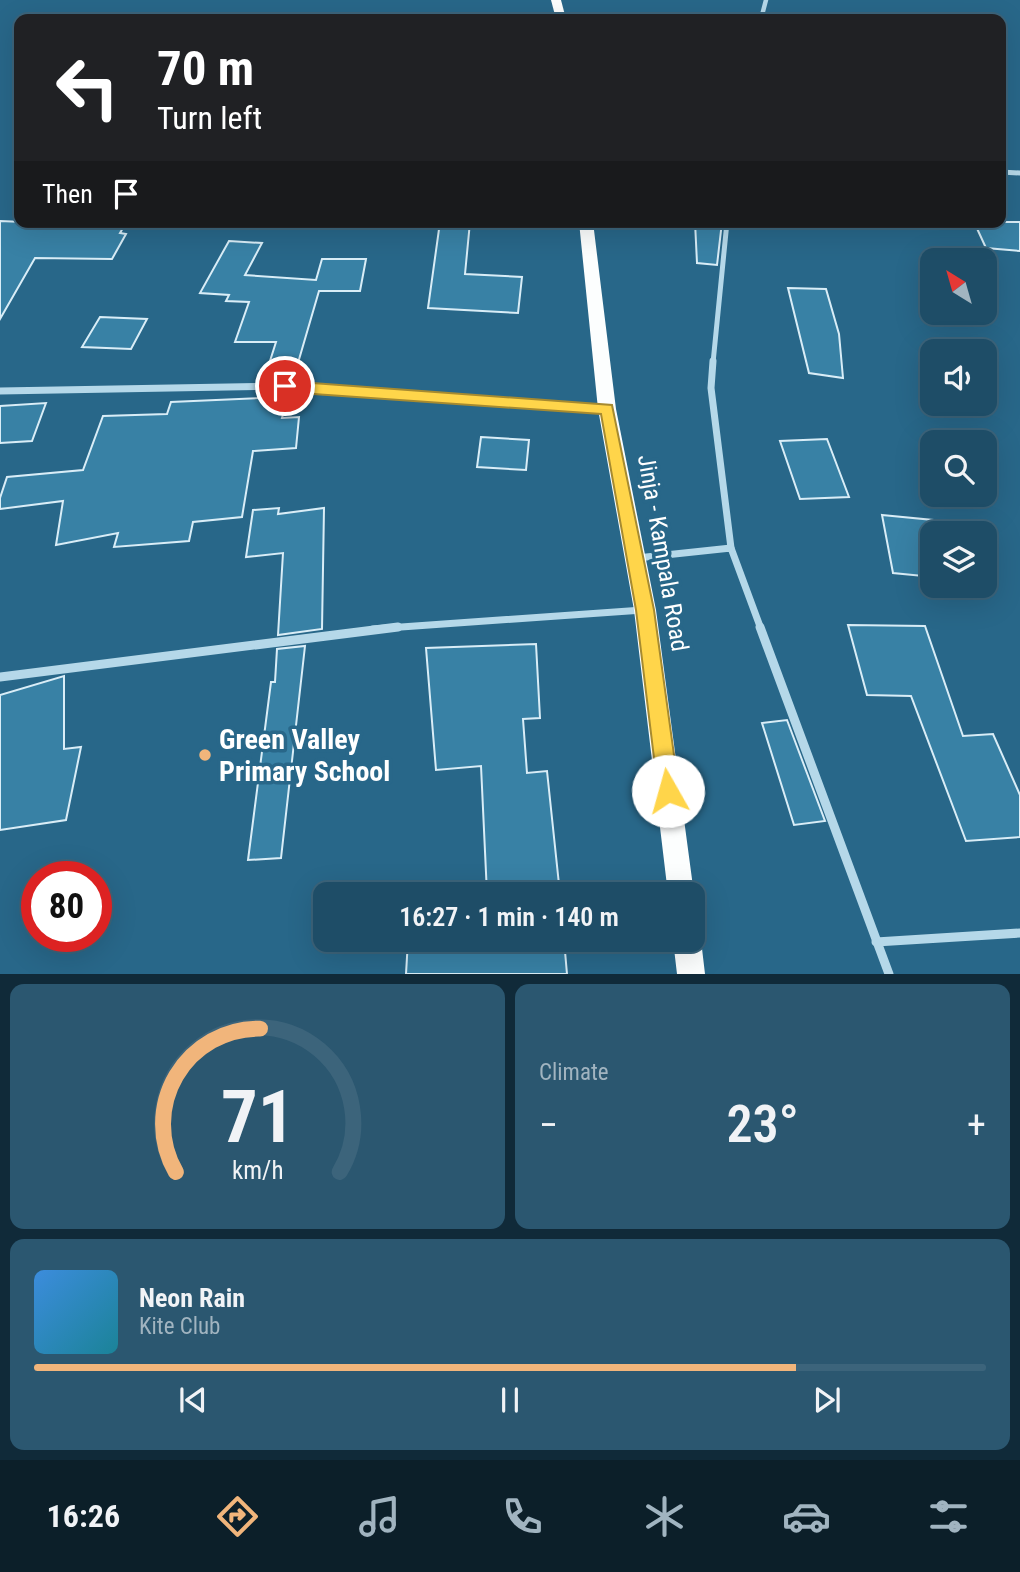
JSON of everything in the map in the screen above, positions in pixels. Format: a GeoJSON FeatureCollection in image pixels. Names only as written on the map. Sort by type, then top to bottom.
{"type":"FeatureCollection","features":[{"type":"Feature","properties":{"kind":"highway","name":"Jinja - Kampala Road"},"geometry":{"type":"LineString","coordinates":[[587,228],[607,409],[645,610],[679,882]]}},
{"type":"Feature","properties":{"kind":"highway"},"geometry":{"type":"LineString","coordinates":[[687,952],[687,972]]}},
{"type":"Feature","properties":{"kind":"street"},"geometry":{"type":"LineString","coordinates":[[726,228],[711,388],[731,548],[889,974]]}},
{"type":"Feature","properties":{"kind":"street"},"geometry":{"type":"LineString","coordinates":[[0,391],[285,386],[607,409]]}},
{"type":"Feature","properties":{"kind":"street"},"geometry":{"type":"LineString","coordinates":[[637,558],[731,548]]}},
{"type":"Feature","properties":{"kind":"street"},"geometry":{"type":"LineString","coordinates":[[0,677],[120,659],[370,629],[645,610]]}},
{"type":"Feature","properties":{"kind":"street"},"geometry":{"type":"LineString","coordinates":[[876,942],[1020,933]]}},
{"type":"Feature","properties":{"kind":"building"},"geometry":{"type":"Polygon","coordinates":[[[0,221],[14,222],[14,228],[123,228],[120,233],[126,234],[112,259],[35,258],[0,319],[0,221]]]}},
{"type":"Feature","properties":{"kind":"building"},"geometry":{"type":"Polygon","coordinates":[[[1006,222],[1020,222],[1020,251],[986,248],[977,228],[1006,228],[1006,222]]]}},
{"type":"Feature","properties":{"kind":"building"},"geometry":{"type":"Polygon","coordinates":[[[439,228],[469,228],[465,274],[522,277],[518,313],[428,308],[439,228]]]}},
{"type":"Feature","properties":{"kind":"building"},"geometry":{"type":"Polygon","coordinates":[[[695,228],[721,228],[717,265],[697,263],[695,228]]]}},
{"type":"Feature","properties":{"kind":"building"},"geometry":{"type":"Polygon","coordinates":[[[229,241],[262,243],[245,275],[316,280],[322,259],[366,259],[360,291],[319,291],[293,380],[264,380],[276,342],[235,342],[249,302],[226,301],[229,295],[200,293],[229,241]]]}},
{"type":"Feature","properties":{"kind":"building"},"geometry":{"type":"Polygon","coordinates":[[[788,288],[826,289],[839,334],[843,378],[809,373],[788,288]]]}},
{"type":"Feature","properties":{"kind":"building"},"geometry":{"type":"Polygon","coordinates":[[[100,317],[147,319],[131,349],[82,347],[100,317]]]}},
{"type":"Feature","properties":{"kind":"building"},"geometry":{"type":"Polygon","coordinates":[[[289,392],[282,418],[299,417],[296,448],[253,451],[242,517],[193,522],[189,541],[114,547],[118,533],[56,545],[63,501],[0,509],[0,498],[7,477],[83,470],[103,416],[167,414],[171,402],[259,398],[261,393],[289,392]]]}},
{"type":"Feature","properties":{"kind":"building"},"geometry":{"type":"Polygon","coordinates":[[[46,403],[32,441],[0,443],[0,406],[46,403]]]}},
{"type":"Feature","properties":{"kind":"building"},"geometry":{"type":"Polygon","coordinates":[[[481,437],[529,440],[526,470],[477,467],[481,437]]]}},
{"type":"Feature","properties":{"kind":"building"},"geometry":{"type":"Polygon","coordinates":[[[827,439],[849,497],[800,499],[780,441],[827,439]]]}},
{"type":"Feature","properties":{"kind":"building"},"geometry":{"type":"Polygon","coordinates":[[[279,508],[278,514],[324,508],[322,629],[278,635],[283,553],[246,557],[253,510],[279,508]]]}},
{"type":"Feature","properties":{"kind":"building"},"geometry":{"type":"Polygon","coordinates":[[[882,515],[933,520],[920,521],[920,576],[893,573],[882,515]]]}},
{"type":"Feature","properties":{"kind":"building"},"geometry":{"type":"Polygon","coordinates":[[[848,625],[925,626],[963,736],[993,734],[1020,795],[1020,837],[966,841],[911,696],[867,695],[848,625]]]}},
{"type":"Feature","properties":{"kind":"building"},"geometry":{"type":"Polygon","coordinates":[[[536,644],[540,718],[523,719],[527,773],[547,771],[559,882],[486,882],[481,766],[436,770],[426,648],[536,644]]]}},
{"type":"Feature","properties":{"kind":"building"},"geometry":{"type":"Polygon","coordinates":[[[305,646],[281,858],[248,860],[271,682],[275,682],[277,649],[305,646]]]}},
{"type":"Feature","properties":{"kind":"building"},"geometry":{"type":"Polygon","coordinates":[[[64,676],[64,749],[81,747],[66,820],[0,830],[0,695],[64,676]]]}},
{"type":"Feature","properties":{"kind":"building"},"geometry":{"type":"Polygon","coordinates":[[[787,720],[825,821],[794,825],[762,723],[787,720]]]}},
{"type":"Feature","properties":{"kind":"building"},"geometry":{"type":"Polygon","coordinates":[[[407,952],[565,952],[567,974],[406,974],[407,952]]]}},
{"type":"Feature","properties":{"kind":"place","name":"Green Valley Primary School"},"geometry":{"type":"Point","coordinates":[205,755]}},
{"type":"Feature","properties":{"kind":"route"},"geometry":{"type":"LineString","coordinates":[[285,386],[607,409],[637,558],[668,791]]}}]}
